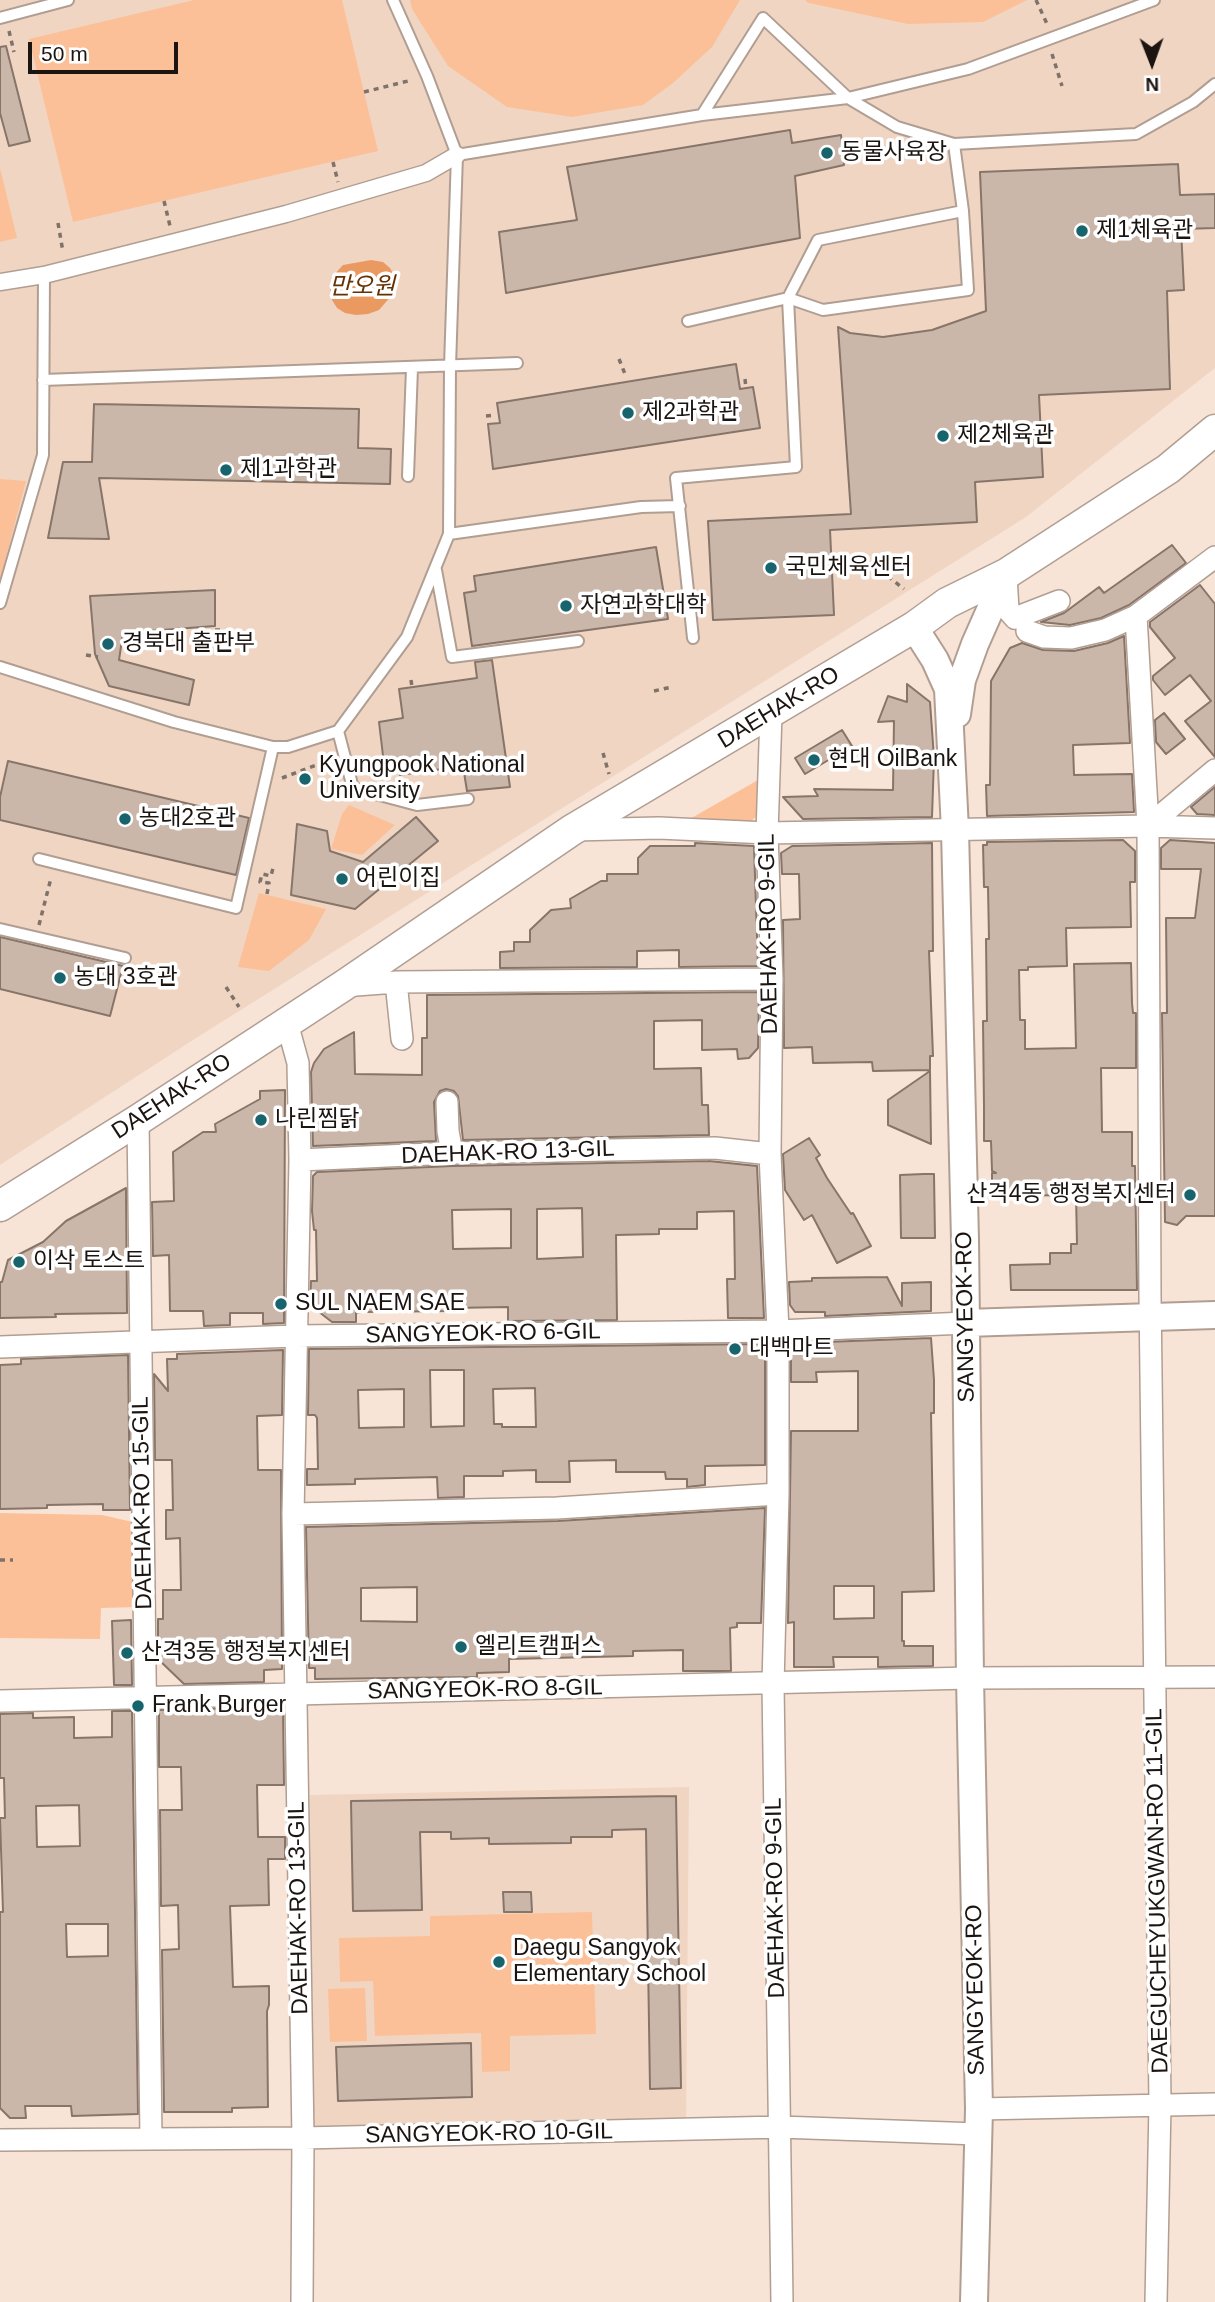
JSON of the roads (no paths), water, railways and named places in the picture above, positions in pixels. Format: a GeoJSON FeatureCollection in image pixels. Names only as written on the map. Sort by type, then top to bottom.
{"type":"FeatureCollection","features":[{"type":"Feature","properties":{"kind":"main road","name":"DAEHAK-RO"},"geometry":{"type":"LineString","coordinates":[[0,1206],[287,1023],[572,831],[771,714],[914,627],[947,603],[1006,574],[1168,469],[1215,430]]}},
{"type":"Feature","properties":{"kind":"street"},"geometry":{"type":"LineString","coordinates":[[0,282],[44,275],[286,214],[426,173],[457,156]]}},
{"type":"Feature","properties":{"kind":"street"},"geometry":{"type":"LineString","coordinates":[[1027,631],[1044,637],[1071,638],[1105,631],[1136,616],[1215,557]]}},
{"type":"Feature","properties":{"kind":"street"},"geometry":{"type":"LineString","coordinates":[[1006,574],[1008,610],[1015,618],[1059,601]]}},
{"type":"Feature","properties":{"kind":"street"},"geometry":{"type":"LineString","coordinates":[[952,754],[962,680],[1006,574]]}},
{"type":"Feature","properties":{"kind":"street","name":"DAEGUCHEYUKGWAN-RO 11-GIL"},"geometry":{"type":"LineString","coordinates":[[1136,616],[1148,826],[1150,1317],[1160,2104],[1156,2302]]}},
{"type":"Feature","properties":{"kind":"street","name":"SANGYEOK-RO"},"geometry":{"type":"LineString","coordinates":[[914,627],[934,660],[947,690],[955,830],[979,2121],[974,2302]]}},
{"type":"Feature","properties":{"kind":"street","name":"DAEHAK-RO 9-GIL"},"geometry":{"type":"LineString","coordinates":[[771,714],[767,833],[772,979],[770,1154],[778,1331],[778,1494],[773,1684],[782,2302]]}},
{"type":"Feature","properties":{"kind":"street"},"geometry":{"type":"LineString","coordinates":[[1148,826],[1215,770]]}},
{"type":"Feature","properties":{"kind":"street"},"geometry":{"type":"LineString","coordinates":[[572,831],[659,828],[767,833],[1148,826],[1215,828]]}},
{"type":"Feature","properties":{"kind":"street","name":"DAEHAK-RO"},"geometry":{"type":"LineString","coordinates":[[342,986],[396,982],[772,979]]}},
{"type":"Feature","properties":{"kind":"street"},"geometry":{"type":"LineString","coordinates":[[396,982],[402,1040]]}},
{"type":"Feature","properties":{"kind":"street","name":"DAEHAK-RO 13-GIL"},"geometry":{"type":"LineString","coordinates":[[287,1023],[298,1063],[300,1160],[293,1514],[303,2138],[302,2302]]}},
{"type":"Feature","properties":{"kind":"street"},"geometry":{"type":"LineString","coordinates":[[447,1102],[452,1153]]}},
{"type":"Feature","properties":{"kind":"street","name":"DAEHAK-RO 15-GIL"},"geometry":{"type":"LineString","coordinates":[[138,1120],[150,2138]]}},
{"type":"Feature","properties":{"kind":"street","name":"DAEHAK-RO 13-GIL"},"geometry":{"type":"LineString","coordinates":[[300,1160],[452,1153],[715,1148],[770,1154]]}},
{"type":"Feature","properties":{"kind":"street"},"geometry":{"type":"LineString","coordinates":[[966,1322],[1215,1315]]}},
{"type":"Feature","properties":{"kind":"street","name":"SANGYEOK-RO 6-GIL"},"geometry":{"type":"LineString","coordinates":[[0,1347],[295,1336],[778,1331],[966,1322]]}},
{"type":"Feature","properties":{"kind":"street"},"geometry":{"type":"LineString","coordinates":[[293,1514],[570,1508],[778,1494]]}},
{"type":"Feature","properties":{"kind":"street"},"geometry":{"type":"LineString","coordinates":[[970,1678],[1156,1677]]}},
{"type":"Feature","properties":{"kind":"street","name":"DAEGUCHEYUKGWAN-RO 11-GIL"},"geometry":{"type":"LineString","coordinates":[[1156,1677],[1212,1677]]}},
{"type":"Feature","properties":{"kind":"street","name":"SANGYEOK-RO 8-GIL"},"geometry":{"type":"LineString","coordinates":[[0,1701],[970,1678]]}},
{"type":"Feature","properties":{"kind":"street","name":"SANGYEOK-RO 10-GIL"},"geometry":{"type":"LineString","coordinates":[[0,2140],[303,2138],[780,2127],[979,2121],[1160,2104],[1215,2104]]}},
{"type":"Feature","properties":{"kind":"lane"},"geometry":{"type":"LineString","coordinates":[[3,17],[68,0]]}},
{"type":"Feature","properties":{"kind":"lane"},"geometry":{"type":"LineString","coordinates":[[0,667],[174,722],[273,747],[288,747],[338,731],[407,637],[449,534],[450,366],[457,156],[427,76],[393,0]]}},
{"type":"Feature","properties":{"kind":"lane"},"geometry":{"type":"LineString","coordinates":[[457,156],[702,115],[848,98],[968,69],[1154,0]]}},
{"type":"Feature","properties":{"kind":"lane"},"geometry":{"type":"LineString","coordinates":[[702,115],[763,18],[848,98],[897,127],[954,145],[1136,134],[1193,102],[1215,84]]}},
{"type":"Feature","properties":{"kind":"lane"},"geometry":{"type":"LineString","coordinates":[[688,321],[788,299],[823,310],[968,290],[963,211],[954,145]]}},
{"type":"Feature","properties":{"kind":"lane"},"geometry":{"type":"LineString","coordinates":[[693,638],[676,478],[796,467],[788,299],[818,240],[963,211]]}},
{"type":"Feature","properties":{"kind":"lane"},"geometry":{"type":"LineString","coordinates":[[0,603],[43,455],[44,275]]}},
{"type":"Feature","properties":{"kind":"lane"},"geometry":{"type":"LineString","coordinates":[[43,380],[517,363]]}},
{"type":"Feature","properties":{"kind":"lane"},"geometry":{"type":"LineString","coordinates":[[408,476],[412,368]]}},
{"type":"Feature","properties":{"kind":"lane"},"geometry":{"type":"LineString","coordinates":[[449,534],[641,507],[680,506]]}},
{"type":"Feature","properties":{"kind":"lane"},"geometry":{"type":"LineString","coordinates":[[436,570],[452,657],[578,641]]}},
{"type":"Feature","properties":{"kind":"lane"},"geometry":{"type":"LineString","coordinates":[[338,731],[353,788],[417,805],[468,799]]}},
{"type":"Feature","properties":{"kind":"lane"},"geometry":{"type":"LineString","coordinates":[[39,859],[236,908],[273,747]]}},
{"type":"Feature","properties":{"kind":"lane"},"geometry":{"type":"LineString","coordinates":[[0,929],[125,958]]}},
{"type":"Feature","properties":{"kind":"water","name":"만오원"},"geometry":{"type":"Polygon","coordinates":[[[371,260],[383,262],[390,268],[395,286],[392,295],[379,310],[368,314],[345,313],[337,308],[332,300],[331,278],[343,265],[371,260]]]}},
{"type":"Feature","properties":{"kind":"place","name":"동물사육장"},"geometry":{"type":"Point","coordinates":[827,153]}},
{"type":"Feature","properties":{"kind":"place","name":"제1체육관"},"geometry":{"type":"Point","coordinates":[1082,231]}},
{"type":"Feature","properties":{"kind":"place","name":"제2과학관"},"geometry":{"type":"Point","coordinates":[628,413]}},
{"type":"Feature","properties":{"kind":"place","name":"제2체육관"},"geometry":{"type":"Point","coordinates":[943,436]}},
{"type":"Feature","properties":{"kind":"place","name":"제1과학관"},"geometry":{"type":"Point","coordinates":[226,470]}},
{"type":"Feature","properties":{"kind":"place","name":"국민체육센터"},"geometry":{"type":"Point","coordinates":[771,568]}},
{"type":"Feature","properties":{"kind":"place","name":"자연과학대학"},"geometry":{"type":"Point","coordinates":[566,606]}},
{"type":"Feature","properties":{"kind":"place","name":"경북대 출판부"},"geometry":{"type":"Point","coordinates":[108,644]}},
{"type":"Feature","properties":{"kind":"place","name":"현대 OilBank"},"geometry":{"type":"Point","coordinates":[814,760]}},
{"type":"Feature","properties":{"kind":"place","name":"Kyungpook National University"},"geometry":{"type":"Point","coordinates":[305,779]}},
{"type":"Feature","properties":{"kind":"place","name":"농대2호관"},"geometry":{"type":"Point","coordinates":[125,819]}},
{"type":"Feature","properties":{"kind":"place","name":"어린이집"},"geometry":{"type":"Point","coordinates":[342,879]}},
{"type":"Feature","properties":{"kind":"place","name":"농대 3호관"},"geometry":{"type":"Point","coordinates":[60,978]}},
{"type":"Feature","properties":{"kind":"place","name":"나린찜닭"},"geometry":{"type":"Point","coordinates":[261,1120]}},
{"type":"Feature","properties":{"kind":"place","name":"산격4동 행정복지센터"},"geometry":{"type":"Point","coordinates":[1190,1195]}},
{"type":"Feature","properties":{"kind":"place","name":"이삭 토스트"},"geometry":{"type":"Point","coordinates":[19,1262]}},
{"type":"Feature","properties":{"kind":"place","name":"SUL NAEM SAE"},"geometry":{"type":"Point","coordinates":[281,1304]}},
{"type":"Feature","properties":{"kind":"place","name":"대백마트"},"geometry":{"type":"Point","coordinates":[735,1349]}},
{"type":"Feature","properties":{"kind":"place","name":"엘리트캠퍼스"},"geometry":{"type":"Point","coordinates":[461,1647]}},
{"type":"Feature","properties":{"kind":"place","name":"산격3동 행정복지센터"},"geometry":{"type":"Point","coordinates":[127,1653]}},
{"type":"Feature","properties":{"kind":"place","name":"Frank Burger"},"geometry":{"type":"Point","coordinates":[138,1706]}},
{"type":"Feature","properties":{"kind":"place","name":"Daegu Sangyok Elementary School"},"geometry":{"type":"Point","coordinates":[499,1962]}}]}
